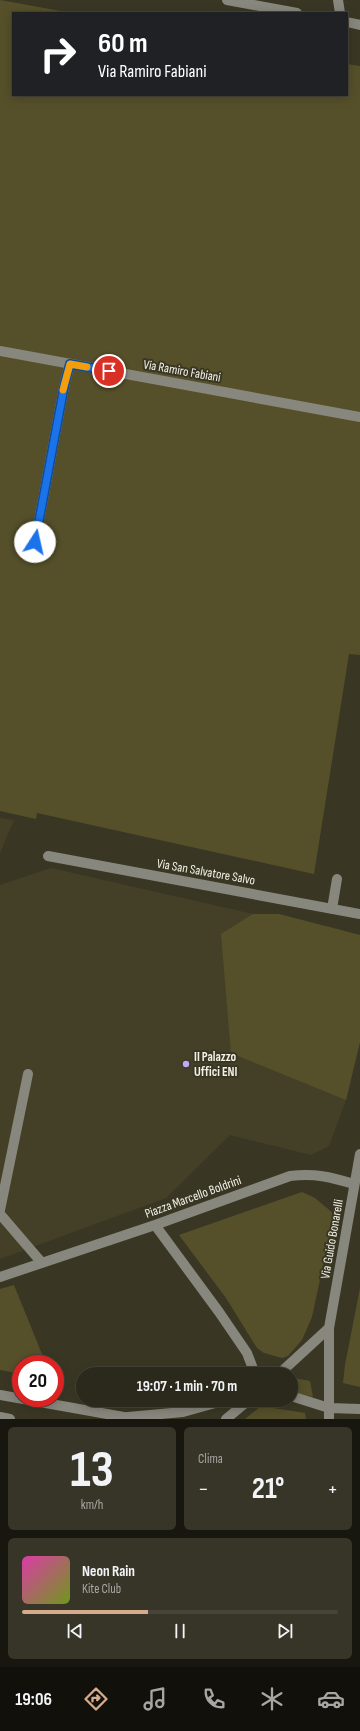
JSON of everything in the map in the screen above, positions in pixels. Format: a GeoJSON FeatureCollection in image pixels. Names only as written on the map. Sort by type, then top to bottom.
{"type":"FeatureCollection","features":[{"type":"Feature","properties":{"kind":"street"},"geometry":{"type":"LineString","coordinates":[[229,0],[291,12]]}},
{"type":"Feature","properties":{"kind":"street"},"geometry":{"type":"LineString","coordinates":[[338,0],[340,12]]}},
{"type":"Feature","properties":{"kind":"street"},"geometry":{"type":"LineString","coordinates":[[348,22],[360,25]]}},
{"type":"Feature","properties":{"kind":"street","name":"Via Ramiro Fabiani"},"geometry":{"type":"LineString","coordinates":[[0,351],[360,417]]}},
{"type":"Feature","properties":{"kind":"street"},"geometry":{"type":"LineString","coordinates":[[35,542],[65,382],[70,364]]}},
{"type":"Feature","properties":{"kind":"street","name":"Via San Salvatore Salvo"},"geometry":{"type":"LineString","coordinates":[[48,856],[360,914]]}},
{"type":"Feature","properties":{"kind":"street"},"geometry":{"type":"LineString","coordinates":[[332,908],[337,879]]}},
{"type":"Feature","properties":{"kind":"street"},"geometry":{"type":"LineString","coordinates":[[0,1210],[28,1074]]}},
{"type":"Feature","properties":{"kind":"street","name":"Via Guido Bonarelli"},"geometry":{"type":"LineString","coordinates":[[328,1419],[329,1328],[360,1154]]}},
{"type":"Feature","properties":{"kind":"street","name":"Piazza Marcello Boldrini"},"geometry":{"type":"LineString","coordinates":[[0,1277],[155,1226],[290,1176],[308,1174],[330,1177],[354,1184]]}},
{"type":"Feature","properties":{"kind":"street"},"geometry":{"type":"LineString","coordinates":[[0,1214],[42,1263]]}},
{"type":"Feature","properties":{"kind":"street"},"geometry":{"type":"LineString","coordinates":[[155,1226],[219,1312],[247,1353],[252,1367]]}},
{"type":"Feature","properties":{"kind":"street"},"geometry":{"type":"LineString","coordinates":[[287,1367],[329,1328]]}},
{"type":"Feature","properties":{"kind":"street"},"geometry":{"type":"LineString","coordinates":[[0,1395],[131,1418],[183,1412],[201,1407]]}},
{"type":"Feature","properties":{"kind":"street"},"geometry":{"type":"LineString","coordinates":[[298,1398],[329,1408],[360,1409]]}},
{"type":"Feature","properties":{"kind":"street"},"geometry":{"type":"LineString","coordinates":[[226,1419],[241,1407]]}},
{"type":"Feature","properties":{"kind":"street"},"geometry":{"type":"LineString","coordinates":[[0,1417],[10,1419]]}},
{"type":"Feature","properties":{"kind":"shaded area"},"geometry":{"type":"Polygon","coordinates":[[[0,0],[66,12],[12,12],[12,96],[348,96],[348,64],[360,66],[360,655],[349,654],[314,874],[37,813],[36,819],[0,811],[0,0]]]}},
{"type":"Feature","properties":{"kind":"shaded area"},"geometry":{"type":"Polygon","coordinates":[[[0,818],[14,820],[0,853],[0,818]]]}},
{"type":"Feature","properties":{"kind":"shaded area"},"geometry":{"type":"Polygon","coordinates":[[[51,868],[253,914],[279,914],[360,935],[360,1042],[346,1100],[329,1146],[311,1155],[230,1135],[166,1198],[0,1259],[0,885],[51,868]]]}},
{"type":"Feature","properties":{"kind":"shaded area"},"geometry":{"type":"Polygon","coordinates":[[[253,914],[279,914],[360,935],[360,1042],[346,1100],[231,1053],[221,934],[253,914]]]}},
{"type":"Feature","properties":{"kind":"shaded area"},"geometry":{"type":"Polygon","coordinates":[[[302,1192],[315,1198],[334,1214],[312,1317],[302,1340],[288,1356],[282,1358],[264,1353],[257,1348],[226,1298],[179,1235],[302,1192]]]}},
{"type":"Feature","properties":{"kind":"shaded area"},"geometry":{"type":"Polygon","coordinates":[[[14,1285],[42,1355],[12,1355],[12,1372],[0,1370],[0,1289],[14,1285]]]}},
{"type":"Feature","properties":{"kind":"shaded area"},"geometry":{"type":"Polygon","coordinates":[[[360,1288],[360,1387],[343,1383],[345,1365],[360,1288]]]}},
{"type":"Feature","properties":{"kind":"shaded area"},"geometry":{"type":"Polygon","coordinates":[[[298,1379],[310,1381],[313,1397],[298,1394],[298,1379]]]}},
{"type":"Feature","properties":{"kind":"shaded area"},"geometry":{"type":"Polygon","coordinates":[[[260,1407],[267,1407],[305,1413],[306,1419],[245,1419],[260,1407]]]}},
{"type":"Feature","properties":{"kind":"slow traffic"},"geometry":{"type":"LineString","coordinates":[[63,390],[70,364],[87,367]]}},
{"type":"Feature","properties":{"kind":"place","name":"II Palazzo Uffici ENI"},"geometry":{"type":"Point","coordinates":[186,1064]}},
{"type":"Feature","properties":{"kind":"route"},"geometry":{"type":"LineString","coordinates":[[35,542],[65,382],[70,364],[109,371]]}}]}
